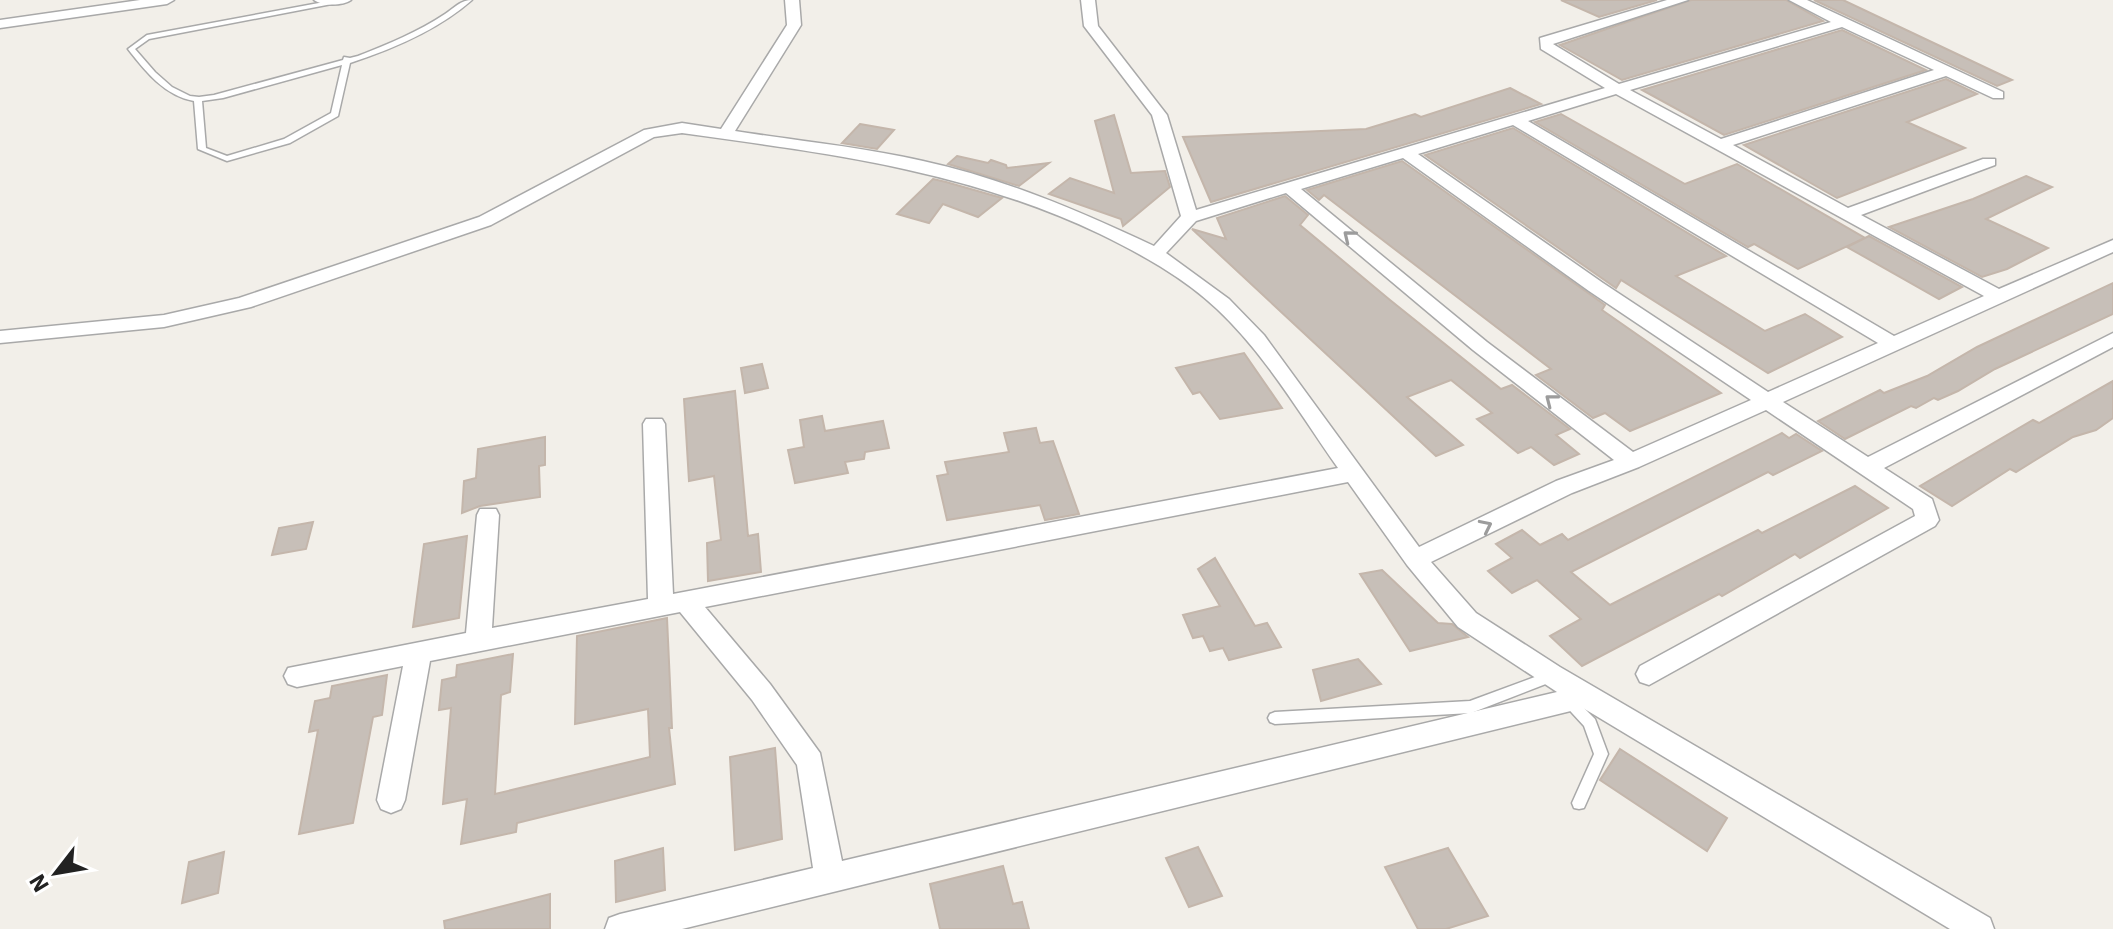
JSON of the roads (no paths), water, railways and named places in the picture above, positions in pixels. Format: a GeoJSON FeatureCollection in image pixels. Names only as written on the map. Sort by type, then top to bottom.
{"type":"FeatureCollection","features":[{"type":"Feature","properties":{"kind":"street"},"geometry":{"type":"LineString","coordinates":[[0,24],[167,0]]}},
{"type":"Feature","properties":{"kind":"street"},"geometry":{"type":"LineString","coordinates":[[725,134],[794,25],[792,0]]}},
{"type":"Feature","properties":{"kind":"street"},"geometry":{"type":"LineString","coordinates":[[1088,0],[1091,26],[1159,115],[1190,217]]}},
{"type":"Feature","properties":{"kind":"street"},"geometry":{"type":"LineString","coordinates":[[1681,0],[1545,41],[1552,51],[1617,89],[2000,297]]}},
{"type":"Feature","properties":{"kind":"street"},"geometry":{"type":"LineString","coordinates":[[1796,0],[1998,95]]}},
{"type":"Feature","properties":{"kind":"street"},"geometry":{"type":"LineString","coordinates":[[1156,254],[1190,217],[1844,22]]}},
{"type":"Feature","properties":{"kind":"street"},"geometry":{"type":"LineString","coordinates":[[1721,144],[1946,71]]}},
{"type":"Feature","properties":{"kind":"street"},"geometry":{"type":"LineString","coordinates":[[1515,120],[1894,344]]}},
{"type":"Feature","properties":{"kind":"street"},"geometry":{"type":"LineString","coordinates":[[0,337],[164,321],[244,303],[485,221],[650,133],[682,128],[725,134],[921,165],[978,180],[1053,205],[1156,254],[1213,295],[1257,339],[1415,559],[1467,620],[1551,675],[1579,698],[1979,929]]}},
{"type":"Feature","properties":{"kind":"street"},"geometry":{"type":"LineString","coordinates":[[1404,151],[1596,287],[1924,505],[1927,520],[1649,674]]}},
{"type":"Feature","properties":{"kind":"street"},"geometry":{"type":"LineString","coordinates":[[1847,214],[1989,162]]}},
{"type":"Feature","properties":{"kind":"street"},"geometry":{"type":"LineString","coordinates":[[1289,187],[1480,346],[1631,462]]}},
{"type":"Feature","properties":{"kind":"street"},"geometry":{"type":"LineString","coordinates":[[1415,559],[1564,487],[1631,462],[2113,245]]}},
{"type":"Feature","properties":{"kind":"street"},"geometry":{"type":"LineString","coordinates":[[1869,466],[2113,339]]}},
{"type":"Feature","properties":{"kind":"street"},"geometry":{"type":"LineString","coordinates":[[654,424],[672,602],[761,692],[810,762],[830,879]]}},
{"type":"Feature","properties":{"kind":"street"},"geometry":{"type":"LineString","coordinates":[[297,676],[1354,473]]}},
{"type":"Feature","properties":{"kind":"street"},"geometry":{"type":"LineString","coordinates":[[478,643],[488,515]]}},
{"type":"Feature","properties":{"kind":"street"},"geometry":{"type":"LineString","coordinates":[[391,800],[418,654]]}},
{"type":"Feature","properties":{"kind":"street"},"geometry":{"type":"LineString","coordinates":[[620,929],[1579,698]]}},
{"type":"Feature","properties":{"kind":"lane"},"geometry":{"type":"LineString","coordinates":[[333,1],[147,37],[131,49],[173,92],[198,100],[268,84],[394,46],[435,24],[469,0]]}},
{"type":"Feature","properties":{"kind":"lane"},"geometry":{"type":"LineString","coordinates":[[198,100],[202,149],[227,159],[287,141],[335,114],[347,59]]}},
{"type":"Feature","properties":{"kind":"lane"},"geometry":{"type":"LineString","coordinates":[[1275,718],[1471,707],[1551,675]]}},
{"type":"Feature","properties":{"kind":"lane"},"geometry":{"type":"LineString","coordinates":[[1579,698],[1601,754],[1579,803]]}}]}
